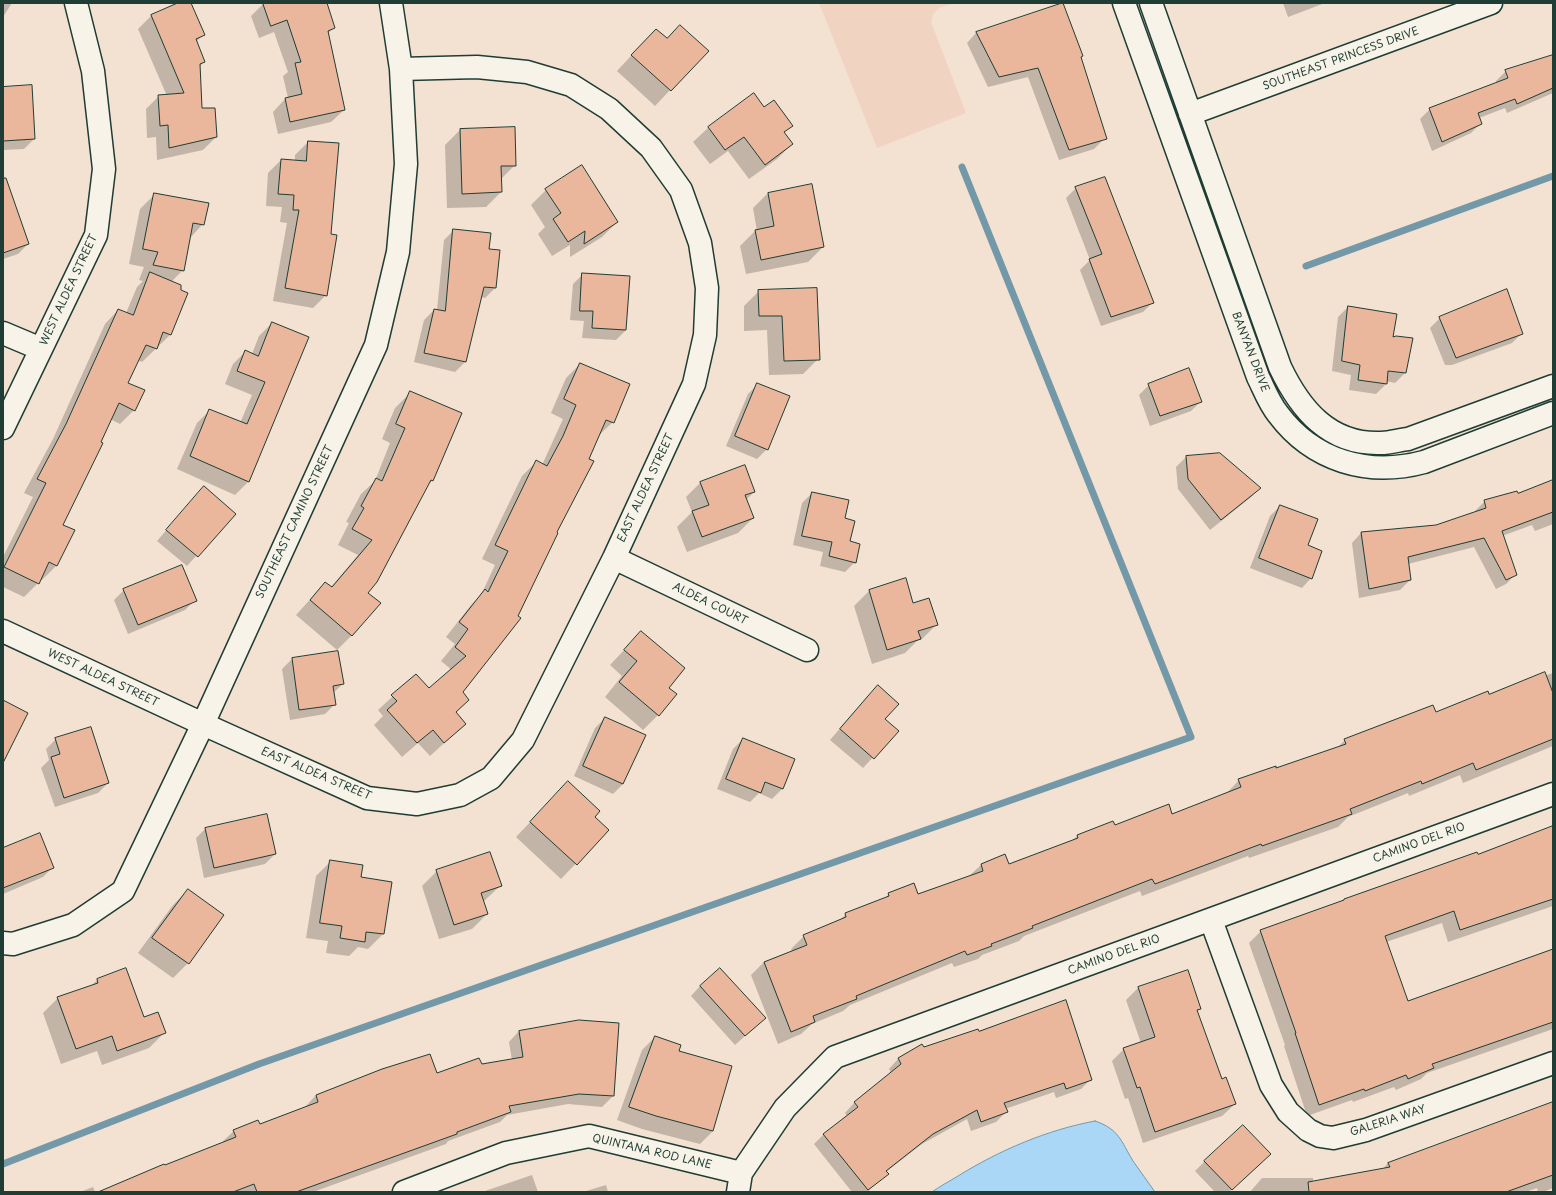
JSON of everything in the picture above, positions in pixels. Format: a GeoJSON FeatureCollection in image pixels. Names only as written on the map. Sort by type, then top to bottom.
{"type":"FeatureCollection","features":[{"type":"Feature","properties":{"kind":"street","name":"WEST ALDEA STREET"},"geometry":{"type":"LineString","coordinates":[[3,428],[96,235],[104,169],[93,72],[76,3]]}},
{"type":"Feature","properties":{"kind":"street","name":"SOUTHEAST CAMINO STREET"},"geometry":{"type":"LineString","coordinates":[[3,943],[13,944],[72,925],[123,891],[203,724],[376,344],[398,252],[406,164],[401,69],[391,3]]}},
{"type":"Feature","properties":{"kind":"street","name":"BANYAN DRIVE"},"geometry":{"type":"LineString","coordinates":[[1124,3],[1258,376],[1277,413],[1289,428],[1303,441],[1332,458],[1368,467],[1400,467],[1424,462],[1553,413]]}},
{"type":"Feature","properties":{"kind":"street","name":"BANYAN DRIVE"},"geometry":{"type":"LineString","coordinates":[[1151,3],[1280,367],[1293,392],[1308,412],[1326,428],[1338,435],[1372,443],[1408,438],[1553,386]]}},
{"type":"Feature","properties":{"kind":"street","name":"SOUTHEAST PRINCESS DRIVE"},"geometry":{"type":"LineString","coordinates":[[1190,114],[1491,3]]}},
{"type":"Feature","properties":{"kind":"street","name":"EAST ALDEA STREET"},"geometry":{"type":"LineString","coordinates":[[203,724],[368,798],[417,804],[460,795],[491,778],[523,740],[614,558],[694,384],[705,335],[707,288],[700,243],[681,190],[651,148],[609,109],[571,85],[527,72],[492,68],[401,69]]}},
{"type":"Feature","properties":{"kind":"street"},"geometry":{"type":"LineString","coordinates":[[1221,272],[1243,263]]}},
{"type":"Feature","properties":{"kind":"street"},"geometry":{"type":"LineString","coordinates":[[3,333],[41,349]]}},
{"type":"Feature","properties":{"kind":"street"},"geometry":{"type":"LineString","coordinates":[[1398,440],[1400,467]]}},
{"type":"Feature","properties":{"kind":"street","name":"ALDEA COURT"},"geometry":{"type":"LineString","coordinates":[[614,558],[807,650]]}},
{"type":"Feature","properties":{"kind":"street","name":"WEST ALDEA STREET"},"geometry":{"type":"LineString","coordinates":[[3,631],[203,724]]}},
{"type":"Feature","properties":{"kind":"street","name":"CAMINO DEL RIO"},"geometry":{"type":"LineString","coordinates":[[739,1182],[785,1108],[835,1057],[1553,794]]}},
{"type":"Feature","properties":{"kind":"street","name":"GALERIA WAY"},"geometry":{"type":"LineString","coordinates":[[1211,920],[1270,1085],[1288,1112],[1308,1130],[1320,1136],[1333,1138],[1366,1130],[1553,1063]]}},
{"type":"Feature","properties":{"kind":"street","name":"QUINTANA ROD LANE"},"geometry":{"type":"LineString","coordinates":[[404,1192],[426,1188],[506,1154],[589,1136],[739,1182]]}},
{"type":"Feature","properties":{"kind":"shaded area"},"geometry":{"type":"Polygon","coordinates":[[[819,3],[954,3],[939,8],[933,14],[931,22],[966,113],[877,148],[819,3]]]}},
{"type":"Feature","properties":{"kind":"water"},"geometry":{"type":"Polygon","coordinates":[[[1095,1121],[1103,1124],[1118,1136],[1133,1161],[1155,1192],[932,1192],[990,1158],[1024,1142],[1059,1130],[1095,1121]]]}},
{"type":"Feature","properties":{"kind":"building"},"geometry":{"type":"Polygon","coordinates":[[[178,3],[191,3],[205,35],[196,39],[205,62],[200,64],[202,108],[215,108],[217,137],[169,148],[168,125],[160,126],[158,95],[184,93],[151,15],[178,3]]]}},
{"type":"Feature","properties":{"kind":"building"},"geometry":{"type":"Polygon","coordinates":[[[263,3],[327,3],[335,28],[328,31],[345,110],[290,122],[285,98],[302,94],[295,63],[301,62],[287,20],[271,26],[263,3]]]}},
{"type":"Feature","properties":{"kind":"building"},"geometry":{"type":"Polygon","coordinates":[[[1063,3],[1083,56],[1081,57],[1107,139],[1069,150],[1038,68],[999,77],[976,32],[1063,3]]]}},
{"type":"Feature","properties":{"kind":"building"},"geometry":{"type":"Polygon","coordinates":[[[680,25],[709,51],[671,91],[631,55],[656,29],[667,38],[680,25]]]}},
{"type":"Feature","properties":{"kind":"building"},"geometry":{"type":"Polygon","coordinates":[[[1553,55],[1553,88],[1517,104],[1515,99],[1478,113],[1482,124],[1442,142],[1429,108],[1508,78],[1505,70],[1553,55]]]}},
{"type":"Feature","properties":{"kind":"building"},"geometry":{"type":"Polygon","coordinates":[[[32,85],[35,139],[3,141],[3,87],[32,85]]]}},
{"type":"Feature","properties":{"kind":"building"},"geometry":{"type":"Polygon","coordinates":[[[754,93],[764,107],[774,100],[793,126],[784,132],[793,144],[765,165],[744,137],[725,150],[708,127],[754,93]]]}},
{"type":"Feature","properties":{"kind":"building"},"geometry":{"type":"Polygon","coordinates":[[[515,127],[516,166],[501,166],[502,192],[462,194],[460,129],[515,127]]]}},
{"type":"Feature","properties":{"kind":"building"},"geometry":{"type":"Polygon","coordinates":[[[308,141],[339,143],[331,234],[337,235],[327,296],[285,288],[299,210],[293,210],[294,195],[278,194],[281,159],[306,161],[308,141]]]}},
{"type":"Feature","properties":{"kind":"building"},"geometry":{"type":"Polygon","coordinates":[[[582,165],[618,222],[584,244],[585,231],[568,242],[553,219],[561,213],[545,189],[582,165]]]}},
{"type":"Feature","properties":{"kind":"building"},"geometry":{"type":"Polygon","coordinates":[[[1105,177],[1154,303],[1111,317],[1089,259],[1102,254],[1075,187],[1105,177]]]}},
{"type":"Feature","properties":{"kind":"building"},"geometry":{"type":"Polygon","coordinates":[[[3,178],[6,178],[29,244],[3,253],[3,178]]]}},
{"type":"Feature","properties":{"kind":"building"},"geometry":{"type":"Polygon","coordinates":[[[812,184],[824,247],[761,260],[755,230],[774,226],[768,193],[812,184]]]}},
{"type":"Feature","properties":{"kind":"building"},"geometry":{"type":"Polygon","coordinates":[[[154,193],[209,203],[204,225],[193,223],[184,271],[153,265],[158,252],[143,249],[154,193]]]}},
{"type":"Feature","properties":{"kind":"building"},"geometry":{"type":"Polygon","coordinates":[[[453,229],[491,233],[489,249],[500,250],[496,288],[484,287],[466,362],[424,353],[434,309],[445,311],[453,229]]]}},
{"type":"Feature","properties":{"kind":"building"},"geometry":{"type":"Polygon","coordinates":[[[150,272],[181,285],[181,290],[188,293],[171,335],[163,332],[157,349],[146,345],[128,383],[145,390],[135,411],[119,403],[101,442],[103,443],[63,525],[75,530],[57,566],[49,562],[39,584],[4,567],[46,483],[37,479],[66,424],[118,309],[133,315],[150,272]]]}},
{"type":"Feature","properties":{"kind":"building"},"geometry":{"type":"Polygon","coordinates":[[[582,273],[630,276],[626,330],[592,328],[593,311],[580,311],[582,273]]]}},
{"type":"Feature","properties":{"kind":"building"},"geometry":{"type":"Polygon","coordinates":[[[817,288],[820,360],[784,361],[782,316],[759,316],[758,290],[817,288]]]}},
{"type":"Feature","properties":{"kind":"building"},"geometry":{"type":"Polygon","coordinates":[[[1507,289],[1523,334],[1456,358],[1439,317],[1507,289]]]}},
{"type":"Feature","properties":{"kind":"building"},"geometry":{"type":"Polygon","coordinates":[[[1348,306],[1397,314],[1393,337],[1413,338],[1406,373],[1388,371],[1387,384],[1358,380],[1360,365],[1342,361],[1348,306]]]}},
{"type":"Feature","properties":{"kind":"building"},"geometry":{"type":"Polygon","coordinates":[[[272,322],[309,337],[249,482],[190,456],[209,409],[247,424],[265,382],[237,371],[245,350],[258,356],[272,322]]]}},
{"type":"Feature","properties":{"kind":"building"},"geometry":{"type":"Polygon","coordinates":[[[580,363],[630,384],[614,423],[606,420],[589,459],[594,461],[557,532],[558,533],[518,616],[521,618],[463,692],[469,700],[456,712],[466,724],[444,743],[433,730],[417,743],[387,710],[397,701],[391,695],[416,674],[429,688],[466,656],[455,647],[468,629],[459,622],[485,589],[488,592],[508,551],[495,545],[536,460],[547,466],[563,436],[576,405],[564,399],[580,363]]]}},
{"type":"Feature","properties":{"kind":"building"},"geometry":{"type":"Polygon","coordinates":[[[1189,368],[1202,402],[1160,416],[1148,384],[1189,368]]]}},
{"type":"Feature","properties":{"kind":"building"},"geometry":{"type":"Polygon","coordinates":[[[757,383],[790,396],[768,450],[735,436],[757,383]]]}},
{"type":"Feature","properties":{"kind":"building"},"geometry":{"type":"Polygon","coordinates":[[[410,391],[462,413],[433,481],[431,480],[377,582],[368,593],[381,603],[352,636],[310,600],[325,582],[332,587],[372,540],[352,529],[364,508],[361,506],[376,478],[382,481],[405,428],[396,424],[410,391]]]}},
{"type":"Feature","properties":{"kind":"building"},"geometry":{"type":"Polygon","coordinates":[[[1220,453],[1261,488],[1221,520],[1188,479],[1186,456],[1220,453]]]}},
{"type":"Feature","properties":{"kind":"building"},"geometry":{"type":"Polygon","coordinates":[[[745,465],[755,492],[745,495],[754,518],[702,537],[692,511],[709,505],[700,482],[745,465]]]}},
{"type":"Feature","properties":{"kind":"building"},"geometry":{"type":"Polygon","coordinates":[[[1553,480],[1553,512],[1502,531],[1517,575],[1506,580],[1484,538],[1408,557],[1411,580],[1369,589],[1361,532],[1436,525],[1486,508],[1484,500],[1517,491],[1518,493],[1553,480]]]}},
{"type":"Feature","properties":{"kind":"building"},"geometry":{"type":"Polygon","coordinates":[[[204,486],[236,514],[198,557],[166,530],[204,486]]]}},
{"type":"Feature","properties":{"kind":"building"},"geometry":{"type":"Polygon","coordinates":[[[812,492],[849,500],[845,518],[855,521],[850,541],[860,544],[856,563],[829,556],[832,542],[802,536],[812,492]]]}},
{"type":"Feature","properties":{"kind":"building"},"geometry":{"type":"Polygon","coordinates":[[[1280,505],[1318,519],[1308,545],[1322,551],[1312,579],[1259,558],[1280,505]]]}},
{"type":"Feature","properties":{"kind":"building"},"geometry":{"type":"Polygon","coordinates":[[[182,565],[197,601],[138,625],[123,589],[182,565]]]}},
{"type":"Feature","properties":{"kind":"building"},"geometry":{"type":"Polygon","coordinates":[[[906,578],[913,603],[929,598],[938,625],[918,631],[921,639],[887,650],[869,590],[906,578]]]}},
{"type":"Feature","properties":{"kind":"building"},"geometry":{"type":"Polygon","coordinates":[[[641,631],[685,668],[669,688],[677,694],[659,716],[619,682],[637,661],[624,650],[641,631]]]}},
{"type":"Feature","properties":{"kind":"building"},"geometry":{"type":"Polygon","coordinates":[[[338,651],[344,684],[333,686],[336,705],[299,710],[292,658],[338,651]]]}},
{"type":"Feature","properties":{"kind":"building"},"geometry":{"type":"Polygon","coordinates":[[[1545,672],[1553,693],[1553,739],[1476,770],[1473,763],[1422,784],[1421,781],[1350,809],[1352,814],[1262,846],[1261,844],[1155,884],[1152,879],[1032,926],[1033,928],[991,944],[992,946],[967,955],[965,951],[856,996],[857,999],[813,1016],[815,1022],[791,1032],[764,962],[807,945],[803,935],[846,917],[845,913],[889,896],[888,893],[914,883],[918,894],[983,871],[981,864],[1005,854],[1009,864],[1078,838],[1077,835],[1113,821],[1115,825],[1169,804],[1172,814],[1241,787],[1238,779],[1276,766],[1276,768],[1346,744],[1344,739],[1433,705],[1436,712],[1488,691],[1489,694],[1545,672]]]}},
{"type":"Feature","properties":{"kind":"building"},"geometry":{"type":"Polygon","coordinates":[[[878,685],[899,704],[885,719],[899,731],[874,759],[840,729],[878,685]]]}},
{"type":"Feature","properties":{"kind":"building"},"geometry":{"type":"Polygon","coordinates":[[[3,700],[28,713],[3,763],[3,700]]]}},
{"type":"Feature","properties":{"kind":"building"},"geometry":{"type":"Polygon","coordinates":[[[605,717],[646,735],[623,784],[583,766],[605,717]]]}},
{"type":"Feature","properties":{"kind":"building"},"geometry":{"type":"Polygon","coordinates":[[[91,727],[109,783],[64,798],[51,757],[60,754],[55,738],[91,727]]]}},
{"type":"Feature","properties":{"kind":"building"},"geometry":{"type":"Polygon","coordinates":[[[743,738],[795,759],[783,789],[765,782],[761,793],[726,779],[743,738]]]}},
{"type":"Feature","properties":{"kind":"building"},"geometry":{"type":"Polygon","coordinates":[[[568,781],[600,811],[595,817],[609,830],[577,865],[530,822],[568,781]]]}},
{"type":"Feature","properties":{"kind":"building"},"geometry":{"type":"Polygon","coordinates":[[[267,814],[276,854],[214,868],[205,828],[267,814]]]}},
{"type":"Feature","properties":{"kind":"building"},"geometry":{"type":"Polygon","coordinates":[[[1553,826],[1553,899],[1460,930],[1454,911],[1385,936],[1408,1001],[1553,949],[1553,1022],[1432,1064],[1434,1068],[1408,1079],[1406,1075],[1365,1091],[1364,1089],[1319,1105],[1296,1033],[1260,930],[1477,852],[1478,854],[1553,826]]]}},
{"type":"Feature","properties":{"kind":"building"},"geometry":{"type":"Polygon","coordinates":[[[40,833],[54,868],[3,888],[3,848],[40,833]]]}},
{"type":"Feature","properties":{"kind":"building"},"geometry":{"type":"Polygon","coordinates":[[[490,852],[502,886],[481,893],[488,914],[454,925],[436,870],[490,852]]]}},
{"type":"Feature","properties":{"kind":"building"},"geometry":{"type":"Polygon","coordinates":[[[330,860],[363,865],[361,877],[392,882],[384,934],[366,932],[365,942],[340,938],[342,926],[320,923],[330,860]]]}},
{"type":"Feature","properties":{"kind":"building"},"geometry":{"type":"Polygon","coordinates":[[[188,889],[224,915],[189,964],[152,938],[188,889]]]}},
{"type":"Feature","properties":{"kind":"building"},"geometry":{"type":"Polygon","coordinates":[[[126,968],[144,1017],[158,1012],[166,1033],[117,1051],[112,1036],[76,1049],[57,997],[98,983],[97,979],[126,968]]]}},
{"type":"Feature","properties":{"kind":"building"},"geometry":{"type":"Polygon","coordinates":[[[720,968],[766,1018],[745,1036],[700,986],[720,968]]]}},
{"type":"Feature","properties":{"kind":"building"},"geometry":{"type":"Polygon","coordinates":[[[1188,970],[1201,1009],[1197,1010],[1222,1079],[1226,1077],[1236,1104],[1155,1132],[1140,1087],[1137,1088],[1123,1048],[1155,1037],[1138,987],[1188,970]]]}},
{"type":"Feature","properties":{"kind":"building"},"geometry":{"type":"Polygon","coordinates":[[[1066,1000],[1092,1080],[1066,1089],[1064,1083],[1004,1103],[1008,1112],[981,1122],[977,1110],[933,1134],[886,1171],[889,1174],[868,1190],[823,1134],[858,1107],[854,1102],[901,1064],[898,1058],[922,1044],[924,1047],[978,1029],[979,1031],[1066,1000]]]}},
{"type":"Feature","properties":{"kind":"building"},"geometry":{"type":"Polygon","coordinates":[[[579,1020],[619,1023],[614,1096],[579,1094],[509,1106],[511,1112],[457,1132],[457,1134],[296,1192],[257,1192],[254,1184],[233,1192],[98,1192],[164,1164],[165,1165],[236,1137],[233,1130],[258,1120],[260,1124],[318,1102],[316,1095],[382,1069],[430,1054],[437,1073],[479,1058],[482,1064],[523,1057],[519,1031],[579,1020]]]}},
{"type":"Feature","properties":{"kind":"building"},"geometry":{"type":"Polygon","coordinates":[[[655,1036],[681,1045],[679,1051],[732,1066],[713,1131],[656,1116],[629,1107],[655,1036]]]}},
{"type":"Feature","properties":{"kind":"building"},"geometry":{"type":"Polygon","coordinates":[[[1553,1102],[1553,1175],[1506,1192],[1309,1192],[1308,1182],[1390,1167],[1388,1163],[1553,1102]]]}},
{"type":"Feature","properties":{"kind":"building"},"geometry":{"type":"Polygon","coordinates":[[[1243,1125],[1271,1154],[1232,1190],[1204,1161],[1243,1125]]]}},
{"type":"Feature","properties":{"kind":"waterway"},"geometry":{"type":"LineString","coordinates":[[3,1164],[259,1064],[1191,737],[962,167]]}},
{"type":"Feature","properties":{"kind":"waterway"},"geometry":{"type":"LineString","coordinates":[[1306,266],[1553,176]]}}]}
